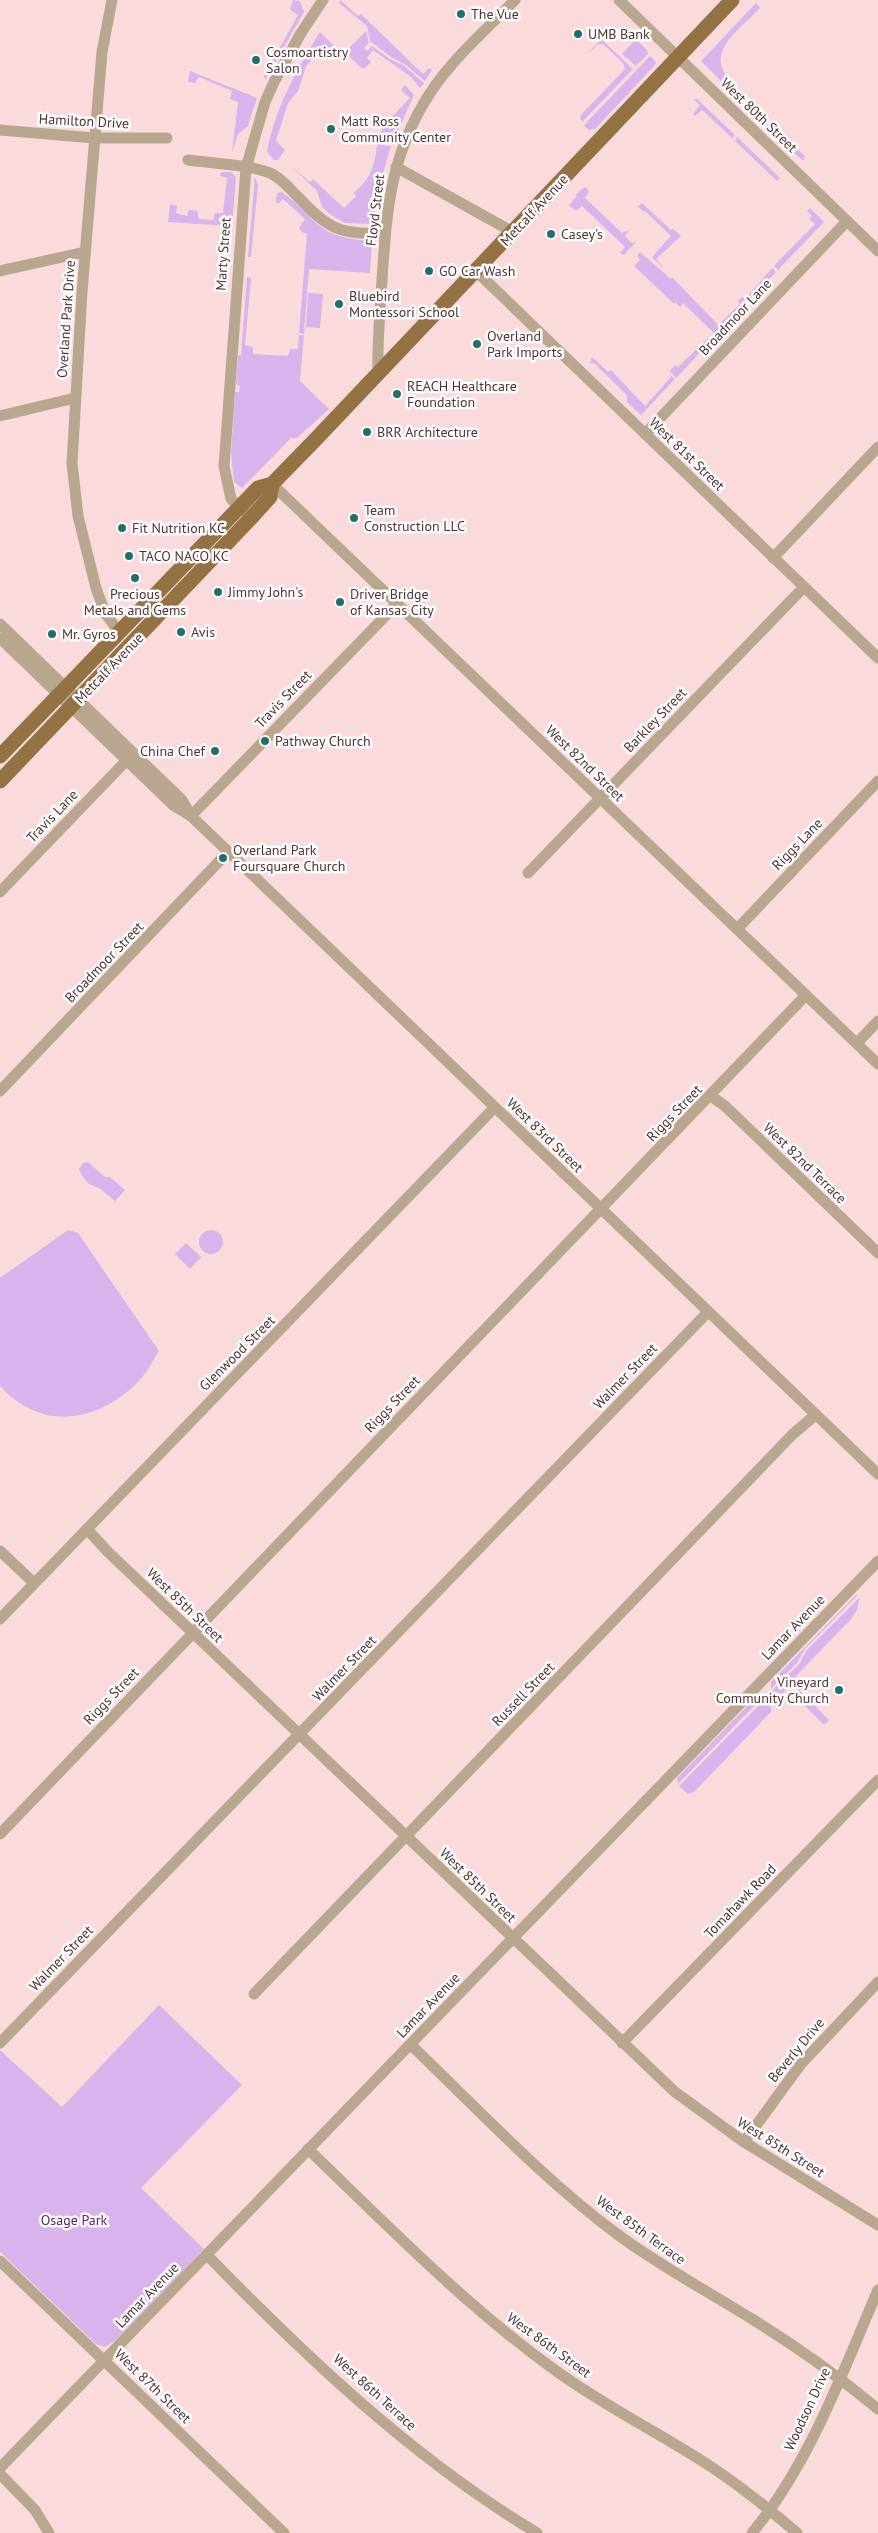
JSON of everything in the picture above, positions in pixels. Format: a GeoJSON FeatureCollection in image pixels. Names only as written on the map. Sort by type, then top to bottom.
{"type":"FeatureCollection","features":[{"type":"Feature","properties":{"kind":"main road","name":"Metcalf Avenue"},"geometry":{"type":"LineString","coordinates":[[0,756],[258,488],[272,484],[378,375],[732,0]]}},
{"type":"Feature","properties":{"kind":"main road","name":"Metcalf Avenue"},"geometry":{"type":"LineString","coordinates":[[0,781],[270,498],[272,484]]}},
{"type":"Feature","properties":{"kind":"street","name":"Overland Park Drive"},"geometry":{"type":"LineString","coordinates":[[112,0],[102,52],[94,138],[72,462],[78,516],[100,601],[105,614],[119,632]]}},
{"type":"Feature","properties":{"kind":"street","name":"Floyd Street"},"geometry":{"type":"LineString","coordinates":[[378,375],[377,350],[389,198],[396,167],[409,131],[438,83],[515,0]]}},
{"type":"Feature","properties":{"kind":"street","name":"West 80th Street"},"geometry":{"type":"LineString","coordinates":[[619,0],[878,251]]}},
{"type":"Feature","properties":{"kind":"street","name":"Marty Street"},"geometry":{"type":"LineString","coordinates":[[251,518],[231,499],[226,483],[224,438],[246,168],[265,102],[316,2]]}},
{"type":"Feature","properties":{"kind":"street","name":"Hamilton Drive"},"geometry":{"type":"LineString","coordinates":[[0,130],[94,138],[167,138]]}},
{"type":"Feature","properties":{"kind":"street"},"geometry":{"type":"LineString","coordinates":[[188,160],[246,168],[271,174],[287,186],[316,216],[335,229],[360,234],[385,234]]}},
{"type":"Feature","properties":{"kind":"street"},"geometry":{"type":"LineString","coordinates":[[396,167],[513,232]]}},
{"type":"Feature","properties":{"kind":"street","name":"Broadmoor Lane"},"geometry":{"type":"LineString","coordinates":[[645,434],[847,220]]}},
{"type":"Feature","properties":{"kind":"street"},"geometry":{"type":"LineString","coordinates":[[0,271],[85,252]]}},
{"type":"Feature","properties":{"kind":"street","name":"West 81st Street"},"geometry":{"type":"LineString","coordinates":[[476,271],[878,658]]}},
{"type":"Feature","properties":{"kind":"street"},"geometry":{"type":"LineString","coordinates":[[0,416],[75,398]]}},
{"type":"Feature","properties":{"kind":"street"},"geometry":{"type":"LineString","coordinates":[[773,558],[878,447]]}},
{"type":"Feature","properties":{"kind":"street","name":"West 82nd Street"},"geometry":{"type":"LineString","coordinates":[[272,484],[878,1064]]}},
{"type":"Feature","properties":{"kind":"street","name":"Barkley Street"},"geometry":{"type":"LineString","coordinates":[[528,873],[804,587]]}},
{"type":"Feature","properties":{"kind":"street","name":"Travis Street"},"geometry":{"type":"LineString","coordinates":[[191,816],[397,604]]}},
{"type":"Feature","properties":{"kind":"street","name":"West 83rd Street"},"geometry":{"type":"LineString","coordinates":[[0,624],[63,691]]}},
{"type":"Feature","properties":{"kind":"street","name":"West 83rd Street"},"geometry":{"type":"LineString","coordinates":[[0,638],[63,691],[182,800],[191,816]]}},
{"type":"Feature","properties":{"kind":"street","name":"West 83rd Street"},"geometry":{"type":"LineString","coordinates":[[76,703],[126,761],[173,805],[191,816],[878,1474]]}},
{"type":"Feature","properties":{"kind":"street","name":"Travis Lane"},"geometry":{"type":"LineString","coordinates":[[0,892],[126,761]]}},
{"type":"Feature","properties":{"kind":"street","name":"Riggs Lane"},"geometry":{"type":"LineString","coordinates":[[737,928],[878,781]]}},
{"type":"Feature","properties":{"kind":"street","name":"Broadmoor Street"},"geometry":{"type":"LineString","coordinates":[[0,1091],[228,852]]}},
{"type":"Feature","properties":{"kind":"street","name":"Riggs Street"},"geometry":{"type":"LineString","coordinates":[[0,1834],[806,995]]}},
{"type":"Feature","properties":{"kind":"street"},"geometry":{"type":"LineString","coordinates":[[857,1043],[878,1021]]}},
{"type":"Feature","properties":{"kind":"street","name":"West 82nd Terrace"},"geometry":{"type":"LineString","coordinates":[[711,1096],[725,1106],[878,1253]]}},
{"type":"Feature","properties":{"kind":"street","name":"Glenwood Street"},"geometry":{"type":"LineString","coordinates":[[0,1619],[495,1107]]}},
{"type":"Feature","properties":{"kind":"street","name":"Walmer Street"},"geometry":{"type":"LineString","coordinates":[[0,2043],[299,1733],[322,1714],[708,1312]]}},
{"type":"Feature","properties":{"kind":"street","name":"Russell Street"},"geometry":{"type":"LineString","coordinates":[[254,1994],[792,1435],[815,1415]]}},
{"type":"Feature","properties":{"kind":"street","name":"West 85th Street"},"geometry":{"type":"LineString","coordinates":[[87,1529],[193,1633],[675,2092],[744,2142],[878,2225]]}},
{"type":"Feature","properties":{"kind":"street"},"geometry":{"type":"LineString","coordinates":[[0,1551],[34,1582]]}},
{"type":"Feature","properties":{"kind":"street","name":"Lamar Avenue"},"geometry":{"type":"LineString","coordinates":[[0,2468],[878,1561]]}},
{"type":"Feature","properties":{"kind":"street","name":"Tomahawk Road"},"geometry":{"type":"LineString","coordinates":[[622,2043],[878,1780]]}},
{"type":"Feature","properties":{"kind":"street","name":"Beverly Drive"},"geometry":{"type":"LineString","coordinates":[[744,2142],[801,2064],[878,1982]]}},
{"type":"Feature","properties":{"kind":"street","name":"West 85th Terrace"},"geometry":{"type":"LineString","coordinates":[[410,2045],[542,2170],[617,2234],[662,2265],[770,2330],[839,2378],[878,2409]]}},
{"type":"Feature","properties":{"kind":"street","name":"West 86th Street"},"geometry":{"type":"LineString","coordinates":[[308,2149],[459,2294],[508,2335],[589,2393],[713,2468],[770,2510],[797,2533]]}},
{"type":"Feature","properties":{"kind":"street","name":"West 86th Terrace"},"geometry":{"type":"LineString","coordinates":[[207,2255],[325,2368],[421,2452],[470,2489],[537,2533]]}},
{"type":"Feature","properties":{"kind":"street","name":"West 87th Street"},"geometry":{"type":"LineString","coordinates":[[0,2261],[284,2533]]}},
{"type":"Feature","properties":{"kind":"street","name":"Woodson Drive"},"geometry":{"type":"LineString","coordinates":[[752,2533],[770,2510],[795,2469],[839,2378],[878,2290]]}},
{"type":"Feature","properties":{"kind":"street"},"geometry":{"type":"LineString","coordinates":[[0,2474],[35,2510],[48,2533]]}},
{"type":"Feature","properties":{"kind":"green space"},"geometry":{"type":"Polygon","coordinates":[[[293,0],[300,1],[304,12],[265,80],[264,76],[298,15],[290,10],[293,0]]]}},
{"type":"Feature","properties":{"kind":"green space"},"geometry":{"type":"Polygon","coordinates":[[[340,0],[358,16],[361,14],[423,74],[429,68],[432,70],[425,81],[406,65],[391,57],[370,41],[367,26],[339,3],[340,0]]]}},
{"type":"Feature","properties":{"kind":"green space"},"geometry":{"type":"Polygon","coordinates":[[[756,3],[760,8],[734,33],[722,52],[721,62],[724,72],[733,83],[728,88],[701,61],[756,3]]]}},
{"type":"Feature","properties":{"kind":"green space"},"geometry":{"type":"Polygon","coordinates":[[[366,31],[369,43],[364,48],[367,51],[372,46],[391,60],[403,65],[424,83],[420,88],[411,77],[373,50],[367,58],[371,62],[365,68],[361,68],[345,52],[366,31]]]}},
{"type":"Feature","properties":{"kind":"green space"},"geometry":{"type":"Polygon","coordinates":[[[320,32],[337,49],[328,58],[320,51],[306,66],[298,91],[288,103],[276,141],[285,150],[278,160],[274,160],[267,152],[275,120],[295,75],[320,32]]]}},
{"type":"Feature","properties":{"kind":"green space"},"geometry":{"type":"Polygon","coordinates":[[[601,39],[633,69],[583,121],[580,118],[581,115],[625,69],[623,63],[603,44],[598,44],[586,55],[601,39]]]}},
{"type":"Feature","properties":{"kind":"green space"},"geometry":{"type":"Polygon","coordinates":[[[636,39],[647,50],[648,54],[636,66],[622,54],[636,39]]]}},
{"type":"Feature","properties":{"kind":"green space"},"geometry":{"type":"Polygon","coordinates":[[[650,56],[656,62],[655,65],[595,129],[589,130],[584,126],[587,122],[650,56]]]}},
{"type":"Feature","properties":{"kind":"green space"},"geometry":{"type":"Polygon","coordinates":[[[190,71],[257,98],[248,126],[238,134],[232,152],[238,102],[230,99],[232,91],[199,77],[195,83],[188,82],[190,71]]]}},
{"type":"Feature","properties":{"kind":"green space"},"geometry":{"type":"Polygon","coordinates":[[[405,85],[414,95],[392,144],[383,142],[378,138],[384,125],[410,98],[401,90],[405,85]]]}},
{"type":"Feature","properties":{"kind":"green space"},"geometry":{"type":"Polygon","coordinates":[[[696,98],[735,135],[732,138],[702,110],[695,116],[693,114],[700,105],[694,100],[696,98]]]}},
{"type":"Feature","properties":{"kind":"green space"},"geometry":{"type":"Polygon","coordinates":[[[777,130],[805,156],[803,161],[777,137],[777,130]]]}},
{"type":"Feature","properties":{"kind":"green space"},"geometry":{"type":"Polygon","coordinates":[[[737,137],[780,178],[777,181],[735,141],[737,137]]]}},
{"type":"Feature","properties":{"kind":"green space"},"geometry":{"type":"Polygon","coordinates":[[[377,144],[391,146],[379,187],[373,222],[370,224],[345,223],[331,215],[322,207],[317,191],[291,166],[310,182],[313,179],[344,208],[356,196],[353,193],[368,177],[375,158],[377,144]]]}},
{"type":"Feature","properties":{"kind":"green space"},"geometry":{"type":"Polygon","coordinates":[[[221,172],[231,172],[236,177],[232,226],[168,222],[170,204],[177,206],[176,213],[187,216],[189,210],[197,211],[199,219],[213,220],[215,213],[223,213],[227,178],[220,176],[221,172]]]}},
{"type":"Feature","properties":{"kind":"green space"},"geometry":{"type":"Polygon","coordinates":[[[255,177],[258,185],[251,257],[248,257],[255,177]]]}},
{"type":"Feature","properties":{"kind":"green space"},"geometry":{"type":"Polygon","coordinates":[[[585,187],[589,191],[585,198],[622,233],[629,230],[625,236],[632,243],[636,242],[624,255],[620,253],[625,247],[582,206],[576,211],[569,205],[577,196],[576,194],[585,187]]]}},
{"type":"Feature","properties":{"kind":"green space"},"geometry":{"type":"Polygon","coordinates":[[[282,192],[329,232],[353,239],[372,241],[370,273],[309,269],[304,334],[299,333],[307,234],[299,228],[305,219],[283,199],[278,204],[276,202],[277,193],[282,192]]]}},
{"type":"Feature","properties":{"kind":"green space"},"geometry":{"type":"Polygon","coordinates":[[[642,203],[671,230],[673,229],[681,236],[656,259],[666,271],[652,257],[671,236],[636,205],[639,206],[642,203]]]}},
{"type":"Feature","properties":{"kind":"green space"},"geometry":{"type":"Polygon","coordinates":[[[810,208],[824,222],[778,270],[774,266],[815,224],[809,219],[812,216],[807,211],[810,208]]]}},
{"type":"Feature","properties":{"kind":"green space"},"geometry":{"type":"Polygon","coordinates":[[[640,252],[671,279],[672,277],[722,329],[716,335],[683,303],[680,307],[675,302],[674,304],[634,266],[640,260],[637,256],[640,252]]]}},
{"type":"Feature","properties":{"kind":"green space"},"geometry":{"type":"Polygon","coordinates":[[[772,268],[776,272],[723,328],[719,324],[740,304],[738,301],[742,297],[745,299],[772,268]]]}},
{"type":"Feature","properties":{"kind":"green space"},"geometry":{"type":"Polygon","coordinates":[[[247,277],[251,278],[245,345],[253,347],[253,354],[288,356],[290,349],[298,349],[299,335],[304,335],[300,381],[329,409],[297,438],[291,438],[242,488],[234,482],[231,453],[235,392],[239,392],[240,386],[236,384],[238,355],[241,355],[247,277]]]}},
{"type":"Feature","properties":{"kind":"green space"},"geometry":{"type":"Polygon","coordinates":[[[308,293],[323,294],[320,328],[306,327],[308,293]]]}},
{"type":"Feature","properties":{"kind":"green space"},"geometry":{"type":"Polygon","coordinates":[[[708,338],[711,341],[676,378],[670,371],[675,365],[678,367],[708,338]]]}},
{"type":"Feature","properties":{"kind":"green space"},"geometry":{"type":"Polygon","coordinates":[[[592,357],[608,372],[611,370],[645,406],[671,377],[669,374],[675,379],[641,415],[627,402],[627,395],[594,363],[590,363],[592,357]]]}},
{"type":"Feature","properties":{"kind":"green space"},"geometry":{"type":"Polygon","coordinates":[[[88,1162],[105,1177],[110,1177],[125,1190],[115,1201],[99,1188],[89,1184],[82,1176],[79,1169],[83,1163],[88,1162]]]}},
{"type":"Feature","properties":{"kind":"green space"},"geometry":{"type":"Polygon","coordinates":[[[68,1230],[78,1233],[159,1351],[140,1380],[107,1405],[89,1413],[71,1416],[52,1416],[34,1411],[17,1401],[0,1386],[0,1278],[68,1230]]]}},
{"type":"Feature","properties":{"kind":"green space"},"geometry":{"type":"Polygon","coordinates":[[[211,1230],[216,1231],[222,1237],[222,1247],[216,1253],[211,1254],[206,1253],[200,1247],[199,1242],[200,1237],[206,1231],[211,1230]]]}},
{"type":"Feature","properties":{"kind":"green space"},"geometry":{"type":"Polygon","coordinates":[[[186,1243],[201,1257],[190,1269],[175,1254],[186,1243]]]}},
{"type":"Feature","properties":{"kind":"green space"},"geometry":{"type":"Polygon","coordinates":[[[857,1594],[805,1649],[797,1663],[771,1689],[771,1682],[857,1594]]]}},
{"type":"Feature","properties":{"kind":"green space"},"geometry":{"type":"Polygon","coordinates":[[[860,1597],[857,1610],[851,1619],[796,1676],[781,1696],[778,1697],[772,1691],[800,1663],[806,1651],[860,1597]]]}},
{"type":"Feature","properties":{"kind":"green space"},"geometry":{"type":"Polygon","coordinates":[[[806,1681],[808,1682],[800,1691],[829,1720],[824,1725],[794,1695],[806,1681]]]}},
{"type":"Feature","properties":{"kind":"green space"},"geometry":{"type":"Polygon","coordinates":[[[755,1698],[761,1699],[678,1784],[677,1778],[755,1698]]]}},
{"type":"Feature","properties":{"kind":"green space"},"geometry":{"type":"Polygon","coordinates":[[[764,1700],[771,1707],[771,1712],[694,1792],[688,1794],[679,1786],[764,1700]]]}},
{"type":"Feature","properties":{"kind":"green space","name":"Osage Park"},"geometry":{"type":"Polygon","coordinates":[[[159,2005],[242,2085],[141,2188],[204,2249],[115,2341],[105,2347],[96,2344],[0,2252],[0,2050],[62,2107],[159,2005]]]}},
{"type":"Feature","properties":{"kind":"place","name":"The Vue"},"geometry":{"type":"Point","coordinates":[461,14]}},
{"type":"Feature","properties":{"kind":"place","name":"UMB Bank"},"geometry":{"type":"Point","coordinates":[578,34]}},
{"type":"Feature","properties":{"kind":"place","name":"Cosmoartistry Salon"},"geometry":{"type":"Point","coordinates":[256,60]}},
{"type":"Feature","properties":{"kind":"place","name":"Matt Ross Community Center"},"geometry":{"type":"Point","coordinates":[331,129]}},
{"type":"Feature","properties":{"kind":"place","name":"Casey's"},"geometry":{"type":"Point","coordinates":[551,234]}},
{"type":"Feature","properties":{"kind":"place","name":"GO Car Wash"},"geometry":{"type":"Point","coordinates":[429,271]}},
{"type":"Feature","properties":{"kind":"place","name":"Bluebird Montessori School"},"geometry":{"type":"Point","coordinates":[339,304]}},
{"type":"Feature","properties":{"kind":"place","name":"Overland Park Imports"},"geometry":{"type":"Point","coordinates":[477,344]}},
{"type":"Feature","properties":{"kind":"place","name":"REACH Healthcare Foundation"},"geometry":{"type":"Point","coordinates":[397,394]}},
{"type":"Feature","properties":{"kind":"place","name":"BRR Architecture"},"geometry":{"type":"Point","coordinates":[367,432]}},
{"type":"Feature","properties":{"kind":"place","name":"Team Construction LLC"},"geometry":{"type":"Point","coordinates":[354,518]}},
{"type":"Feature","properties":{"kind":"place","name":"Fit Nutrition KC"},"geometry":{"type":"Point","coordinates":[122,528]}},
{"type":"Feature","properties":{"kind":"place","name":"TACO NACO KC"},"geometry":{"type":"Point","coordinates":[129,556]}},
{"type":"Feature","properties":{"kind":"place","name":"Precious Metals and Gems"},"geometry":{"type":"Point","coordinates":[135,578]}},
{"type":"Feature","properties":{"kind":"place","name":"Jimmy John's"},"geometry":{"type":"Point","coordinates":[218,592]}},
{"type":"Feature","properties":{"kind":"place","name":"Driver Bridge of Kansas City"},"geometry":{"type":"Point","coordinates":[340,602]}},
{"type":"Feature","properties":{"kind":"place","name":"Avis"},"geometry":{"type":"Point","coordinates":[181,632]}},
{"type":"Feature","properties":{"kind":"place","name":"Mr. Gyros"},"geometry":{"type":"Point","coordinates":[52,634]}},
{"type":"Feature","properties":{"kind":"place","name":"Pathway Church"},"geometry":{"type":"Point","coordinates":[265,741]}},
{"type":"Feature","properties":{"kind":"place","name":"China Chef"},"geometry":{"type":"Point","coordinates":[215,751]}},
{"type":"Feature","properties":{"kind":"place","name":"Overland Park Foursquare Church"},"geometry":{"type":"Point","coordinates":[223,858]}},
{"type":"Feature","properties":{"kind":"place","name":"Vineyard Community Church"},"geometry":{"type":"Point","coordinates":[839,1690]}}]}
